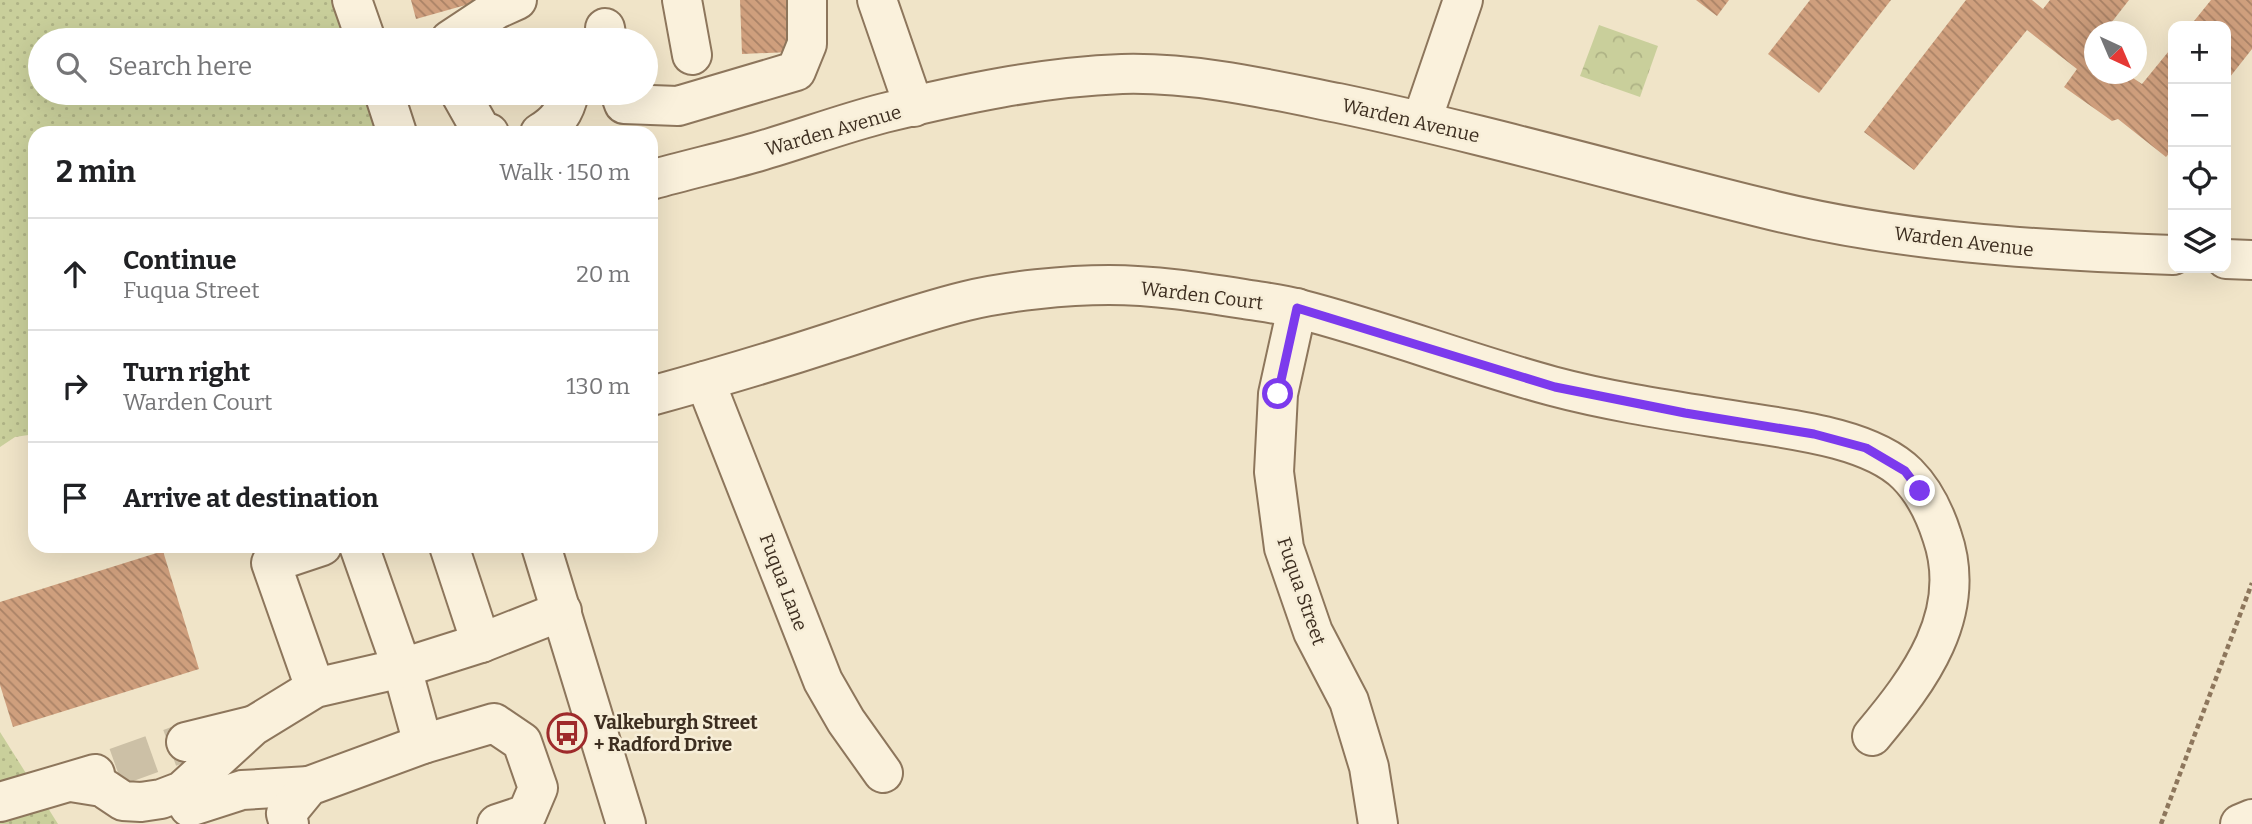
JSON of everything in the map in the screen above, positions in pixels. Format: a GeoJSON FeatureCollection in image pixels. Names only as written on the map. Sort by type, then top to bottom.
{"type":"FeatureCollection","features":[{"type":"Feature","properties":{"kind":"street"},"geometry":{"type":"LineString","coordinates":[[352,0],[362,28]]}},
{"type":"Feature","properties":{"kind":"street"},"geometry":{"type":"LineString","coordinates":[[468,28],[497,9],[517,0]]}},
{"type":"Feature","properties":{"kind":"street"},"geometry":{"type":"LineString","coordinates":[[682,0],[692,55]]}},
{"type":"Feature","properties":{"kind":"street"},"geometry":{"type":"LineString","coordinates":[[651,105],[678,106],[796,71],[807,44],[807,0]]}},
{"type":"Feature","properties":{"kind":"street"},"geometry":{"type":"LineString","coordinates":[[877,0],[914,107]]}},
{"type":"Feature","properties":{"kind":"street"},"geometry":{"type":"LineString","coordinates":[[1422,120],[1463,0]]}},
{"type":"Feature","properties":{"kind":"street","name":"Warden Avenue"},"geometry":{"type":"LineString","coordinates":[[658,178],[883,114],[989,89],[1067,78],[1125,74],[1182,76],[1293,94],[1422,120],[1768,210],[1906,236],[2046,251],[2168,256]]}},
{"type":"Feature","properties":{"kind":"street"},"geometry":{"type":"LineString","coordinates":[[388,105],[395,126]]}},
{"type":"Feature","properties":{"kind":"street"},"geometry":{"type":"LineString","coordinates":[[467,105],[479,126]]}},
{"type":"Feature","properties":{"kind":"street"},"geometry":{"type":"LineString","coordinates":[[552,126],[567,105]]}},
{"type":"Feature","properties":{"kind":"street"},"geometry":{"type":"LineString","coordinates":[[2231,258],[2252,260]]}},
{"type":"Feature","properties":{"kind":"street","name":"Warden Court"},"geometry":{"type":"LineString","coordinates":[[658,394],[970,300],[1040,290],[1108,285],[1196,291],[1297,308],[1555,387],[1685,413],[1814,434],[1866,448],[1905,471],[1920,491],[1937,519],[1947,550],[1952,579],[1945,620],[1929,659],[1902,700],[1872,736]]}},
{"type":"Feature","properties":{"kind":"street","name":"Fuqua Street"},"geometry":{"type":"LineString","coordinates":[[1297,308],[1278,394],[1274,472],[1284,548],[1313,632],[1349,701],[1369,767],[1378,824]]}},
{"type":"Feature","properties":{"kind":"street","name":"Fuqua Lane"},"geometry":{"type":"LineString","coordinates":[[705,381],[823,681],[846,722],[883,773]]}},
{"type":"Feature","properties":{"kind":"street"},"geometry":{"type":"LineString","coordinates":[[301,553],[271,563],[315,688]]}},
{"type":"Feature","properties":{"kind":"street"},"geometry":{"type":"LineString","coordinates":[[361,553],[402,668],[423,744]]}},
{"type":"Feature","properties":{"kind":"street"},"geometry":{"type":"LineString","coordinates":[[451,553],[481,643]]}},
{"type":"Feature","properties":{"kind":"street"},"geometry":{"type":"LineString","coordinates":[[543,553],[626,824]]}},
{"type":"Feature","properties":{"kind":"street"},"geometry":{"type":"LineString","coordinates":[[186,742],[253,726],[315,688],[402,668],[481,643],[562,611]]}},
{"type":"Feature","properties":{"kind":"street"},"geometry":{"type":"LineString","coordinates":[[0,802],[71,782],[102,787],[116,797],[141,802],[161,799],[189,807],[242,790],[309,786],[423,744],[494,723],[522,742],[538,788],[527,814],[497,824]]}},
{"type":"Feature","properties":{"kind":"street"},"geometry":{"type":"LineString","coordinates":[[189,807],[253,726]]}},
{"type":"Feature","properties":{"kind":"street"},"geometry":{"type":"LineString","coordinates":[[289,824],[286,814],[309,786]]}},
{"type":"Feature","properties":{"kind":"street"},"geometry":{"type":"LineString","coordinates":[[2240,824],[2252,819]]}},
{"type":"Feature","properties":{"kind":"path"},"geometry":{"type":"LineString","coordinates":[[2161,824],[2252,583]]}},
{"type":"Feature","properties":{"kind":"green space"},"geometry":{"type":"Polygon","coordinates":[[[0,0],[352,0],[362,28],[28,28],[28,105],[388,105],[395,126],[28,126],[28,435],[15,437],[0,447],[0,0]]]}},
{"type":"Feature","properties":{"kind":"green space"},"geometry":{"type":"Polygon","coordinates":[[[1599,25],[1658,46],[1640,97],[1580,76],[1599,25]]]}},
{"type":"Feature","properties":{"kind":"green space"},"geometry":{"type":"Polygon","coordinates":[[[0,732],[58,824],[0,824],[0,732]]]}},
{"type":"Feature","properties":{"kind":"building"},"geometry":{"type":"Polygon","coordinates":[[[411,0],[480,0],[480,1],[416,19],[411,0]]]}},
{"type":"Feature","properties":{"kind":"building"},"geometry":{"type":"Polygon","coordinates":[[[740,0],[788,0],[790,52],[742,54],[740,0]]]}},
{"type":"Feature","properties":{"kind":"building"},"geometry":{"type":"Polygon","coordinates":[[[1696,0],[1729,0],[1717,16],[1696,0]]]}},
{"type":"Feature","properties":{"kind":"building"},"geometry":{"type":"Polygon","coordinates":[[[1810,0],[1891,0],[1819,93],[1768,54],[1810,0]]]}},
{"type":"Feature","properties":{"kind":"building"},"geometry":{"type":"Polygon","coordinates":[[[1966,0],[2032,0],[2043,9],[2050,0],[2129,0],[2113,21],[2084,21],[2084,84],[2147,84],[2147,78],[2168,52],[2166,157],[2118,119],[2112,121],[2064,87],[2077,69],[2027,30],[1914,170],[1864,132],[1966,0]]]}},
{"type":"Feature","properties":{"kind":"building"},"geometry":{"type":"Polygon","coordinates":[[[2211,0],[2252,0],[2252,49],[2231,76],[2231,21],[2194,21],[2211,0]]]}},
{"type":"Feature","properties":{"kind":"building"},"geometry":{"type":"Polygon","coordinates":[[[164,553],[199,669],[13,727],[0,685],[0,602],[164,553]]]}},
{"type":"Feature","properties":{"kind":"tunnel"},"geometry":{"type":"LineString","coordinates":[[116,767],[186,742]]}},
{"type":"Feature","properties":{"kind":"place","name":"Valkeburgh Street + Radford Drive"},"geometry":{"type":"Point","coordinates":[567,733]}},
{"type":"Feature","properties":{"kind":"route"},"geometry":{"type":"LineString","coordinates":[[1278,394],[1297,308],[1555,387],[1685,413],[1814,434],[1866,448],[1905,471],[1920,491]]}}]}
